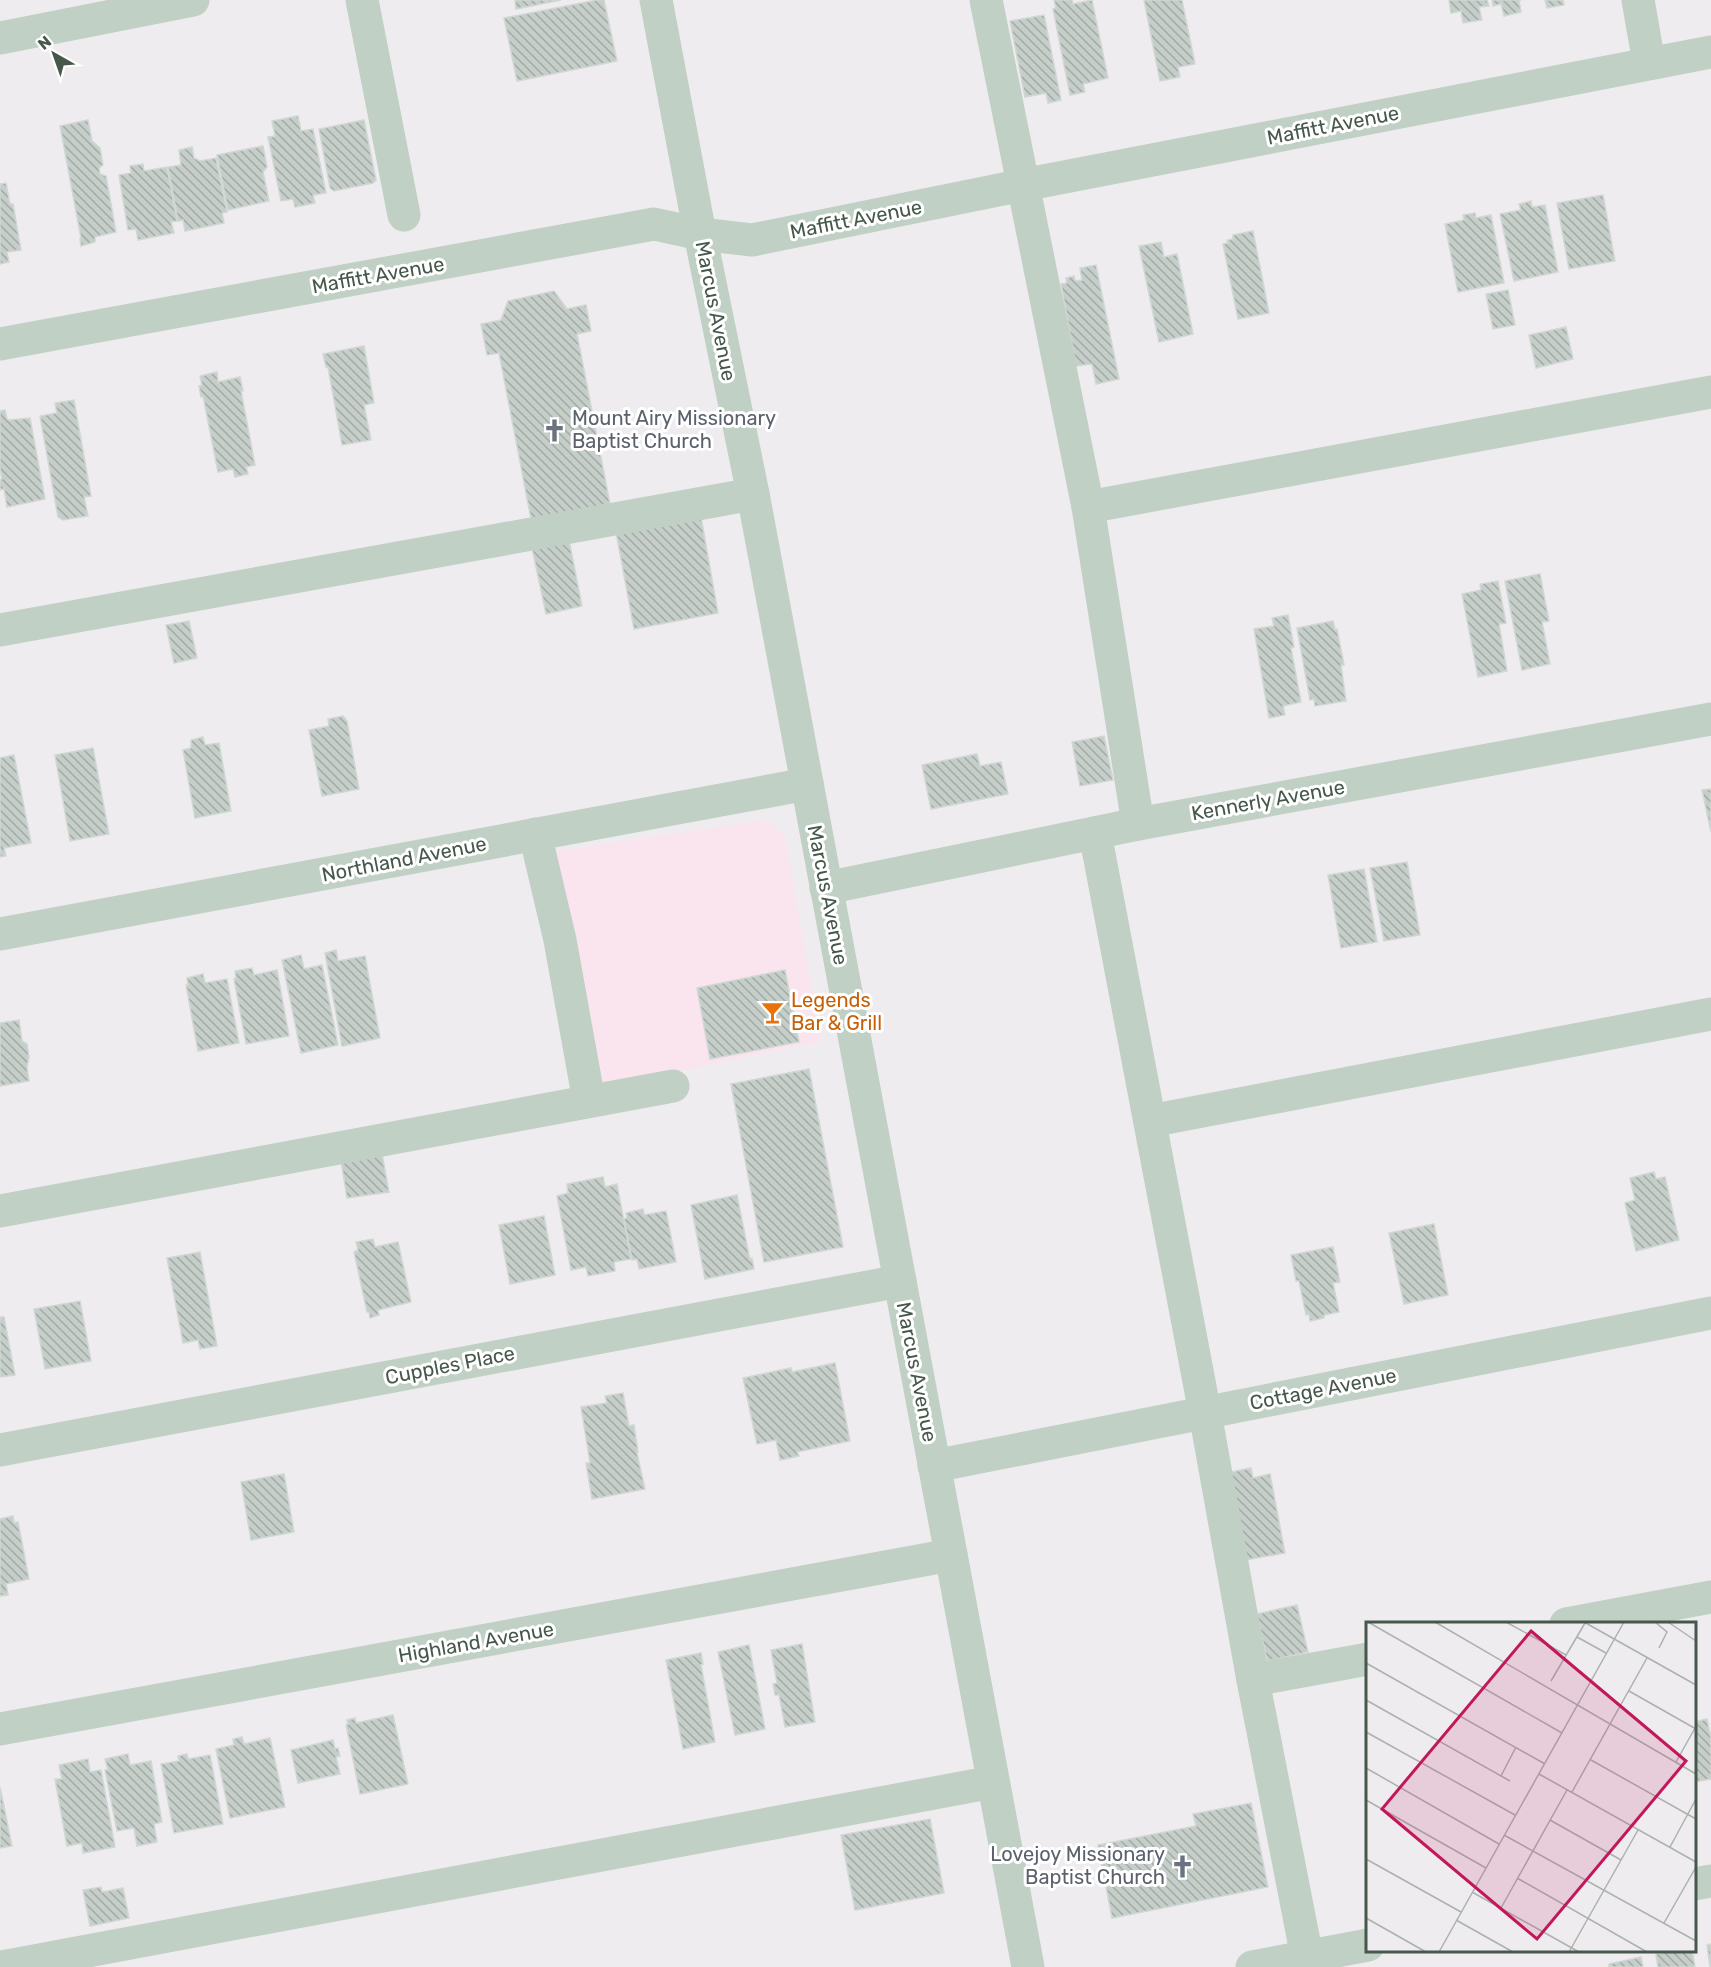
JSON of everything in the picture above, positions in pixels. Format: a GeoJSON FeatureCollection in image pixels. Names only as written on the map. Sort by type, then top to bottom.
{"type":"FeatureCollection","features":[{"type":"Feature","properties":{"kind":"street"},"geometry":{"type":"LineString","coordinates":[[0,38],[193,0]]}},
{"type":"Feature","properties":{"kind":"street"},"geometry":{"type":"LineString","coordinates":[[362,0],[404,215]]}},
{"type":"Feature","properties":{"kind":"street","name":"Marcus Avenue"},"geometry":{"type":"LineString","coordinates":[[656,0],[700,234],[753,494],[1028,1967]]}},
{"type":"Feature","properties":{"kind":"street"},"geometry":{"type":"LineString","coordinates":[[986,0],[1088,507],[1138,824]]}},
{"type":"Feature","properties":{"kind":"street"},"geometry":{"type":"LineString","coordinates":[[1638,0],[1649,63]]}},
{"type":"Feature","properties":{"kind":"street","name":"Maffitt Avenue"},"geometry":{"type":"LineString","coordinates":[[0,344],[654,224],[700,234],[752,240],[1023,185],[1711,52]]}},
{"type":"Feature","properties":{"kind":"street"},"geometry":{"type":"LineString","coordinates":[[1088,507],[1711,392]]}},
{"type":"Feature","properties":{"kind":"street"},"geometry":{"type":"LineString","coordinates":[[0,630],[753,494]]}},
{"type":"Feature","properties":{"kind":"street","name":"Kennerly Avenue"},"geometry":{"type":"LineString","coordinates":[[826,888],[1138,824],[1711,719]]}},
{"type":"Feature","properties":{"kind":"street","name":"Northland Avenue"},"geometry":{"type":"LineString","coordinates":[[0,934],[807,784]]}},
{"type":"Feature","properties":{"kind":"street"},"geometry":{"type":"LineString","coordinates":[[1095,833],[1307,1957]]}},
{"type":"Feature","properties":{"kind":"street"},"geometry":{"type":"LineString","coordinates":[[535,834],[560,940],[589,1101]]}},
{"type":"Feature","properties":{"kind":"street"},"geometry":{"type":"LineString","coordinates":[[1150,1121],[1711,1014]]}},
{"type":"Feature","properties":{"kind":"street"},"geometry":{"type":"LineString","coordinates":[[0,1212],[673,1086]]}},
{"type":"Feature","properties":{"kind":"street","name":"Cupples Place"},"geometry":{"type":"LineString","coordinates":[[0,1450],[900,1281]]}},
{"type":"Feature","properties":{"kind":"street","name":"Cottage Avenue"},"geometry":{"type":"LineString","coordinates":[[934,1466],[1711,1313]]}},
{"type":"Feature","properties":{"kind":"street","name":"Highland Avenue"},"geometry":{"type":"LineString","coordinates":[[0,1729],[951,1555]]}},
{"type":"Feature","properties":{"kind":"street"},"geometry":{"type":"LineString","coordinates":[[1572,1622],[1711,1597]]}},
{"type":"Feature","properties":{"kind":"street"},"geometry":{"type":"LineString","coordinates":[[1253,1680],[1366,1659]]}},
{"type":"Feature","properties":{"kind":"street"},"geometry":{"type":"LineString","coordinates":[[2,1967],[993,1782]]}},
{"type":"Feature","properties":{"kind":"street"},"geometry":{"type":"LineString","coordinates":[[1696,1884],[1711,1881]]}},
{"type":"Feature","properties":{"kind":"street"},"geometry":{"type":"LineString","coordinates":[[1252,1967],[1366,1945]]}},
{"type":"Feature","properties":{"kind":"shaded area"},"geometry":{"type":"Polygon","coordinates":[[[760,821],[771,823],[784,836],[822,1041],[595,1089],[549,852],[760,821]]]}},
{"type":"Feature","properties":{"kind":"building"},"geometry":{"type":"Polygon","coordinates":[[[515,0],[561,0],[516,9],[515,0]]]}},
{"type":"Feature","properties":{"kind":"building"},"geometry":{"type":"Polygon","coordinates":[[[604,0],[617,61],[517,81],[504,18],[604,0]]]}},
{"type":"Feature","properties":{"kind":"building"},"geometry":{"type":"Polygon","coordinates":[[[1054,0],[1072,0],[1073,4],[1092,0],[1108,78],[1083,84],[1085,92],[1070,95],[1053,9],[1056,8],[1054,0]]]}},
{"type":"Feature","properties":{"kind":"building"},"geometry":{"type":"Polygon","coordinates":[[[1144,0],[1182,0],[1195,64],[1178,67],[1180,77],[1160,81],[1144,0]]]}},
{"type":"Feature","properties":{"kind":"building"},"geometry":{"type":"Polygon","coordinates":[[[1449,0],[1487,0],[1489,6],[1479,7],[1482,20],[1463,23],[1461,11],[1451,13],[1449,0]]]}},
{"type":"Feature","properties":{"kind":"building"},"geometry":{"type":"Polygon","coordinates":[[[1492,0],[1521,0],[1519,1],[1521,12],[1504,16],[1501,4],[1493,6],[1492,0]]]}},
{"type":"Feature","properties":{"kind":"building"},"geometry":{"type":"Polygon","coordinates":[[[1545,0],[1563,0],[1564,5],[1547,8],[1545,0]]]}},
{"type":"Feature","properties":{"kind":"building"},"geometry":{"type":"Polygon","coordinates":[[[1044,15],[1061,100],[1048,103],[1046,93],[1025,97],[1010,21],[1044,15]]]}},
{"type":"Feature","properties":{"kind":"building"},"geometry":{"type":"Polygon","coordinates":[[[298,116],[301,131],[313,129],[326,193],[313,195],[315,203],[295,207],[293,199],[281,201],[268,137],[275,136],[272,121],[298,116]]]}},
{"type":"Feature","properties":{"kind":"building"},"geometry":{"type":"Polygon","coordinates":[[[88,120],[92,141],[100,148],[103,165],[99,168],[100,174],[106,176],[116,232],[95,237],[95,242],[81,246],[60,126],[88,120]]]}},
{"type":"Feature","properties":{"kind":"building"},"geometry":{"type":"Polygon","coordinates":[[[364,120],[376,180],[373,183],[334,191],[330,188],[319,129],[364,120]]]}},
{"type":"Feature","properties":{"kind":"building"},"geometry":{"type":"Polygon","coordinates":[[[263,146],[267,167],[263,172],[269,201],[228,210],[217,155],[263,146]]]}},
{"type":"Feature","properties":{"kind":"building"},"geometry":{"type":"Polygon","coordinates":[[[192,147],[194,158],[200,161],[216,158],[227,212],[222,213],[224,223],[185,231],[183,220],[178,221],[168,167],[181,165],[179,150],[192,147]]]}},
{"type":"Feature","properties":{"kind":"building"},"geometry":{"type":"Polygon","coordinates":[[[143,164],[144,171],[167,167],[177,221],[171,222],[174,233],[138,240],[136,229],[128,230],[119,175],[131,173],[130,166],[143,164]]]}},
{"type":"Feature","properties":{"kind":"building"},"geometry":{"type":"Polygon","coordinates":[[[6,183],[10,204],[13,204],[21,250],[7,252],[9,262],[0,264],[0,184],[6,183]]]}},
{"type":"Feature","properties":{"kind":"building"},"geometry":{"type":"Polygon","coordinates":[[[1603,195],[1615,261],[1569,269],[1557,203],[1603,195]]]}},
{"type":"Feature","properties":{"kind":"building"},"geometry":{"type":"Polygon","coordinates":[[[1531,201],[1532,207],[1545,205],[1558,272],[1514,281],[1500,214],[1521,210],[1519,204],[1531,201]]]}},
{"type":"Feature","properties":{"kind":"building"},"geometry":{"type":"Polygon","coordinates":[[[1475,213],[1476,218],[1491,215],[1504,283],[1458,292],[1445,224],[1464,220],[1463,215],[1475,213]]]}},
{"type":"Feature","properties":{"kind":"building"},"geometry":{"type":"Polygon","coordinates":[[[1253,231],[1269,313],[1238,319],[1223,244],[1233,239],[1233,235],[1253,231]]]}},
{"type":"Feature","properties":{"kind":"building"},"geometry":{"type":"Polygon","coordinates":[[[1161,242],[1164,257],[1177,254],[1193,334],[1159,342],[1139,246],[1161,242]]]}},
{"type":"Feature","properties":{"kind":"building"},"geometry":{"type":"Polygon","coordinates":[[[1096,265],[1119,379],[1096,384],[1092,364],[1076,366],[1061,284],[1067,283],[1066,278],[1074,276],[1075,281],[1082,280],[1080,268],[1096,265]]]}},
{"type":"Feature","properties":{"kind":"building"},"geometry":{"type":"Polygon","coordinates":[[[1508,290],[1515,325],[1493,329],[1486,294],[1508,290]]]}},
{"type":"Feature","properties":{"kind":"building","name":"Mount Airy Missionary Baptist Church"},"geometry":{"type":"Polygon","coordinates":[[[554,291],[567,309],[586,305],[591,331],[577,334],[610,504],[531,519],[499,353],[487,355],[481,324],[501,320],[508,301],[554,291]]]}},
{"type":"Feature","properties":{"kind":"building"},"geometry":{"type":"Polygon","coordinates":[[[1566,327],[1573,359],[1536,368],[1529,335],[1566,327]]]}},
{"type":"Feature","properties":{"kind":"building"},"geometry":{"type":"Polygon","coordinates":[[[364,346],[374,403],[364,405],[371,440],[342,445],[328,367],[326,367],[323,354],[364,346]]]}},
{"type":"Feature","properties":{"kind":"building"},"geometry":{"type":"Polygon","coordinates":[[[217,372],[218,382],[240,377],[255,465],[246,467],[248,474],[235,477],[233,469],[218,472],[199,386],[202,385],[200,376],[217,372]]]}},
{"type":"Feature","properties":{"kind":"building"},"geometry":{"type":"Polygon","coordinates":[[[74,400],[91,496],[84,497],[88,516],[63,520],[58,517],[40,416],[57,413],[55,403],[74,400]]]}},
{"type":"Feature","properties":{"kind":"building"},"geometry":{"type":"Polygon","coordinates":[[[5,410],[9,420],[30,418],[45,499],[7,507],[4,489],[0,490],[2,479],[0,411],[5,410]]]}},
{"type":"Feature","properties":{"kind":"building"},"geometry":{"type":"Polygon","coordinates":[[[701,517],[718,613],[634,629],[616,532],[701,517]]]}},
{"type":"Feature","properties":{"kind":"building"},"geometry":{"type":"Polygon","coordinates":[[[569,540],[582,606],[546,614],[532,548],[569,540]]]}},
{"type":"Feature","properties":{"kind":"building"},"geometry":{"type":"Polygon","coordinates":[[[1540,574],[1549,621],[1542,622],[1550,664],[1522,670],[1505,581],[1540,574]]]}},
{"type":"Feature","properties":{"kind":"building"},"geometry":{"type":"Polygon","coordinates":[[[1498,581],[1506,623],[1499,624],[1507,671],[1478,677],[1462,594],[1481,590],[1480,584],[1498,581]]]}},
{"type":"Feature","properties":{"kind":"building"},"geometry":{"type":"Polygon","coordinates":[[[1288,615],[1294,647],[1291,648],[1301,702],[1283,706],[1285,715],[1269,718],[1254,629],[1274,626],[1272,618],[1288,615]]]}},
{"type":"Feature","properties":{"kind":"building"},"geometry":{"type":"Polygon","coordinates":[[[189,621],[197,658],[174,663],[166,625],[189,621]]]}},
{"type":"Feature","properties":{"kind":"building"},"geometry":{"type":"Polygon","coordinates":[[[1333,621],[1335,630],[1337,629],[1344,665],[1341,665],[1346,701],[1315,706],[1314,699],[1310,700],[1297,628],[1333,621]]]}},
{"type":"Feature","properties":{"kind":"building"},"geometry":{"type":"Polygon","coordinates":[[[343,716],[347,721],[359,789],[322,796],[309,730],[329,726],[328,719],[343,716]]]}},
{"type":"Feature","properties":{"kind":"building"},"geometry":{"type":"Polygon","coordinates":[[[1104,736],[1113,780],[1080,786],[1072,742],[1104,736]]]}},
{"type":"Feature","properties":{"kind":"building"},"geometry":{"type":"Polygon","coordinates":[[[203,737],[205,745],[219,743],[231,811],[195,818],[183,750],[191,748],[191,740],[203,737]]]}},
{"type":"Feature","properties":{"kind":"building"},"geometry":{"type":"Polygon","coordinates":[[[93,748],[109,834],[70,841],[55,755],[93,748]]]}},
{"type":"Feature","properties":{"kind":"building"},"geometry":{"type":"Polygon","coordinates":[[[977,754],[980,766],[1001,762],[1008,794],[931,809],[922,765],[977,754]]]}},
{"type":"Feature","properties":{"kind":"building"},"geometry":{"type":"Polygon","coordinates":[[[14,755],[31,843],[4,848],[6,856],[0,857],[0,758],[14,755]]]}},
{"type":"Feature","properties":{"kind":"building"},"geometry":{"type":"Polygon","coordinates":[[[1711,789],[1711,832],[1702,790],[1711,789]]]}},
{"type":"Feature","properties":{"kind":"building"},"geometry":{"type":"Polygon","coordinates":[[[1407,862],[1420,935],[1384,941],[1370,868],[1407,862]]]}},
{"type":"Feature","properties":{"kind":"building"},"geometry":{"type":"Polygon","coordinates":[[[1364,869],[1377,942],[1341,948],[1328,875],[1364,869]]]}},
{"type":"Feature","properties":{"kind":"building"},"geometry":{"type":"Polygon","coordinates":[[[336,950],[338,961],[365,956],[380,1038],[342,1046],[325,953],[336,950]]]}},
{"type":"Feature","properties":{"kind":"building"},"geometry":{"type":"Polygon","coordinates":[[[301,955],[304,969],[322,965],[338,1045],[301,1053],[282,960],[301,955]]]}},
{"type":"Feature","properties":{"kind":"building"},"geometry":{"type":"Polygon","coordinates":[[[252,968],[254,975],[277,970],[289,1036],[246,1044],[234,979],[236,978],[235,971],[252,968]]]}},
{"type":"Feature","properties":{"kind":"building"},"geometry":{"type":"Polygon","coordinates":[[[785,970],[799,1042],[710,1059],[697,988],[785,970]]]}},
{"type":"Feature","properties":{"kind":"building"},"geometry":{"type":"Polygon","coordinates":[[[203,974],[205,983],[227,979],[239,1043],[198,1051],[186,985],[188,985],[187,978],[203,974]]]}},
{"type":"Feature","properties":{"kind":"building"},"geometry":{"type":"Polygon","coordinates":[[[19,1020],[22,1041],[27,1044],[29,1081],[0,1086],[0,1023],[19,1020]]]}},
{"type":"Feature","properties":{"kind":"building"},"geometry":{"type":"Polygon","coordinates":[[[809,1069],[843,1247],[764,1262],[731,1084],[809,1069]]]}},
{"type":"Feature","properties":{"kind":"building"},"geometry":{"type":"Polygon","coordinates":[[[382,1154],[389,1192],[347,1198],[341,1161],[382,1154]]]}},
{"type":"Feature","properties":{"kind":"building"},"geometry":{"type":"Polygon","coordinates":[[[1654,1172],[1656,1179],[1665,1177],[1679,1240],[1636,1251],[1625,1203],[1635,1200],[1630,1178],[1654,1172]]]}},
{"type":"Feature","properties":{"kind":"building"},"geometry":{"type":"Polygon","coordinates":[[[603,1177],[605,1187],[617,1184],[631,1259],[614,1262],[615,1271],[588,1276],[586,1267],[571,1270],[557,1196],[568,1193],[567,1184],[603,1177]]]}},
{"type":"Feature","properties":{"kind":"building"},"geometry":{"type":"Polygon","coordinates":[[[737,1195],[750,1260],[752,1258],[754,1269],[705,1279],[691,1205],[737,1195]]]}},
{"type":"Feature","properties":{"kind":"building"},"geometry":{"type":"Polygon","coordinates":[[[643,1209],[644,1215],[666,1211],[676,1262],[639,1269],[637,1259],[632,1260],[624,1219],[627,1218],[626,1213],[643,1209]]]}},
{"type":"Feature","properties":{"kind":"building"},"geometry":{"type":"Polygon","coordinates":[[[544,1216],[555,1275],[510,1284],[499,1225],[544,1216]]]}},
{"type":"Feature","properties":{"kind":"building"},"geometry":{"type":"Polygon","coordinates":[[[1434,1224],[1448,1295],[1404,1304],[1389,1233],[1434,1224]]]}},
{"type":"Feature","properties":{"kind":"building"},"geometry":{"type":"Polygon","coordinates":[[[373,1239],[375,1247],[398,1242],[411,1302],[378,1310],[379,1315],[370,1318],[354,1252],[358,1250],[356,1242],[373,1239]]]}},
{"type":"Feature","properties":{"kind":"building"},"geometry":{"type":"Polygon","coordinates":[[[1333,1247],[1340,1282],[1333,1283],[1339,1312],[1310,1321],[1309,1314],[1306,1315],[1299,1281],[1296,1281],[1291,1255],[1333,1247]]]}},
{"type":"Feature","properties":{"kind":"building"},"geometry":{"type":"Polygon","coordinates":[[[200,1252],[217,1346],[200,1349],[198,1340],[183,1343],[167,1258],[200,1252]]]}},
{"type":"Feature","properties":{"kind":"building"},"geometry":{"type":"Polygon","coordinates":[[[80,1301],[91,1361],[45,1369],[34,1309],[80,1301]]]}},
{"type":"Feature","properties":{"kind":"building"},"geometry":{"type":"Polygon","coordinates":[[[0,1317],[4,1317],[15,1375],[0,1377],[0,1317]]]}},
{"type":"Feature","properties":{"kind":"building"},"geometry":{"type":"Polygon","coordinates":[[[835,1363],[850,1441],[797,1452],[799,1456],[780,1460],[776,1440],[757,1444],[743,1378],[791,1368],[792,1372],[835,1363]]]}},
{"type":"Feature","properties":{"kind":"building"},"geometry":{"type":"Polygon","coordinates":[[[623,1393],[629,1426],[634,1425],[645,1489],[592,1499],[586,1463],[590,1463],[581,1407],[607,1403],[605,1396],[623,1393]]]}},
{"type":"Feature","properties":{"kind":"building"},"geometry":{"type":"Polygon","coordinates":[[[1251,1468],[1253,1478],[1270,1474],[1285,1553],[1246,1560],[1231,1472],[1251,1468]]]}},
{"type":"Feature","properties":{"kind":"building"},"geometry":{"type":"Polygon","coordinates":[[[284,1474],[294,1532],[251,1540],[241,1482],[284,1474]]]}},
{"type":"Feature","properties":{"kind":"building"},"geometry":{"type":"Polygon","coordinates":[[[13,1516],[14,1523],[18,1522],[29,1579],[6,1584],[8,1595],[0,1596],[0,1519],[13,1516]]]}},
{"type":"Feature","properties":{"kind":"building"},"geometry":{"type":"Polygon","coordinates":[[[1297,1605],[1308,1652],[1267,1661],[1257,1614],[1297,1605]]]}},
{"type":"Feature","properties":{"kind":"building"},"geometry":{"type":"Polygon","coordinates":[[[802,1644],[815,1722],[785,1727],[779,1695],[775,1695],[773,1684],[777,1683],[771,1650],[802,1644]]]}},
{"type":"Feature","properties":{"kind":"building"},"geometry":{"type":"Polygon","coordinates":[[[749,1645],[765,1729],[735,1735],[718,1652],[749,1645]]]}},
{"type":"Feature","properties":{"kind":"building"},"geometry":{"type":"Polygon","coordinates":[[[701,1653],[703,1664],[701,1665],[715,1742],[683,1749],[666,1660],[701,1653]]]}},
{"type":"Feature","properties":{"kind":"building"},"geometry":{"type":"Polygon","coordinates":[[[393,1715],[408,1784],[360,1794],[346,1725],[347,1720],[355,1718],[356,1723],[393,1715]]]}},
{"type":"Feature","properties":{"kind":"building"},"geometry":{"type":"Polygon","coordinates":[[[1707,1719],[1711,1738],[1711,1779],[1696,1782],[1696,1722],[1707,1719]]]}},
{"type":"Feature","properties":{"kind":"building"},"geometry":{"type":"Polygon","coordinates":[[[242,1737],[244,1744],[270,1738],[285,1807],[230,1818],[216,1749],[234,1745],[233,1739],[242,1737]]]}},
{"type":"Feature","properties":{"kind":"building"},"geometry":{"type":"Polygon","coordinates":[[[333,1740],[340,1756],[336,1757],[340,1774],[298,1783],[291,1750],[333,1740]]]}},
{"type":"Feature","properties":{"kind":"building"},"geometry":{"type":"Polygon","coordinates":[[[128,1754],[130,1765],[151,1761],[162,1822],[154,1824],[157,1842],[137,1846],[134,1828],[117,1831],[105,1770],[108,1770],[105,1759],[128,1754]]]}},
{"type":"Feature","properties":{"kind":"building"},"geometry":{"type":"Polygon","coordinates":[[[187,1754],[188,1759],[210,1755],[223,1824],[174,1833],[161,1764],[179,1761],[178,1756],[187,1754]]]}},
{"type":"Feature","properties":{"kind":"building"},"geometry":{"type":"Polygon","coordinates":[[[88,1759],[90,1772],[101,1770],[115,1847],[83,1853],[82,1843],[67,1846],[55,1779],[62,1779],[59,1765],[88,1759]]]}},
{"type":"Feature","properties":{"kind":"building"},"geometry":{"type":"Polygon","coordinates":[[[0,1787],[12,1846],[0,1848],[0,1787]]]}},
{"type":"Feature","properties":{"kind":"building","name":"Lovejoy Missionary Baptist Church"},"geometry":{"type":"Polygon","coordinates":[[[1251,1803],[1268,1887],[1112,1918],[1098,1845],[1196,1826],[1193,1814],[1251,1803]]]}},
{"type":"Feature","properties":{"kind":"building"},"geometry":{"type":"Polygon","coordinates":[[[930,1819],[944,1893],[855,1910],[841,1835],[930,1819]]]}},
{"type":"Feature","properties":{"kind":"building"},"geometry":{"type":"Polygon","coordinates":[[[101,1887],[102,1892],[123,1888],[129,1918],[90,1926],[83,1890],[101,1887]]]}},
{"type":"Feature","properties":{"kind":"building"},"geometry":{"type":"Polygon","coordinates":[[[1711,1944],[1711,1967],[1710,1967],[1707,1945],[1711,1944]]]}},
{"type":"Feature","properties":{"kind":"building"},"geometry":{"type":"Polygon","coordinates":[[[1692,1952],[1695,1967],[1658,1967],[1656,1954],[1692,1952]]]}},
{"type":"Feature","properties":{"kind":"building"},"geometry":{"type":"Polygon","coordinates":[[[1641,1957],[1643,1967],[1609,1967],[1609,1964],[1641,1957]]]}},
{"type":"Feature","properties":{"kind":"place","name":"Mount Airy Missionary Baptist Church"},"geometry":{"type":"Point","coordinates":[554,430]}},
{"type":"Feature","properties":{"kind":"place","name":"Legends Bar & Grill"},"geometry":{"type":"Point","coordinates":[773,1012]}},
{"type":"Feature","properties":{"kind":"place","name":"Lovejoy Missionary Baptist Church"},"geometry":{"type":"Point","coordinates":[1183,1866]}}]}
